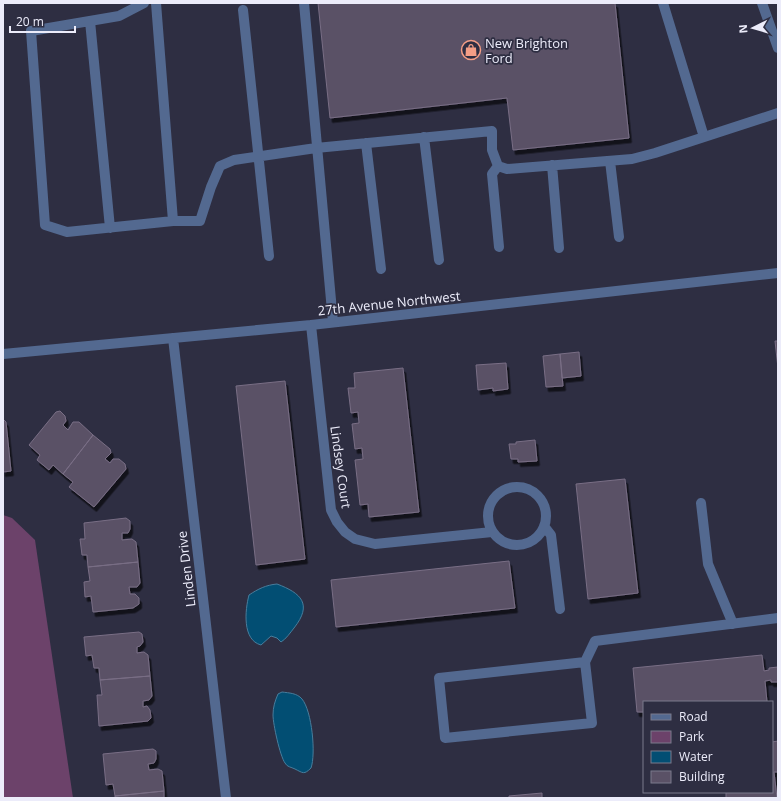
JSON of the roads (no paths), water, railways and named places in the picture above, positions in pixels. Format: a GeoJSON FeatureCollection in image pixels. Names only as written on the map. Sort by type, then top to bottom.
{"type":"FeatureCollection","features":[{"type":"Feature","properties":{"kind":"street"},"geometry":{"type":"LineString","coordinates":[[144,3],[119,16],[31,31],[45,225],[67,232],[173,221],[200,221],[211,187],[220,166],[234,160],[316,148],[492,131],[492,150],[498,166]]}},
{"type":"Feature","properties":{"kind":"street"},"geometry":{"type":"LineString","coordinates":[[156,3],[173,221]]}},
{"type":"Feature","properties":{"kind":"street"},"geometry":{"type":"LineString","coordinates":[[304,3],[333,322]]}},
{"type":"Feature","properties":{"kind":"street"},"geometry":{"type":"LineString","coordinates":[[663,3],[704,137]]}},
{"type":"Feature","properties":{"kind":"street"},"geometry":{"type":"LineString","coordinates":[[762,3],[778,48]]}},
{"type":"Feature","properties":{"kind":"street"},"geometry":{"type":"LineString","coordinates":[[243,10],[269,256]]}},
{"type":"Feature","properties":{"kind":"street"},"geometry":{"type":"LineString","coordinates":[[90,21],[110,228]]}},
{"type":"Feature","properties":{"kind":"street"},"geometry":{"type":"LineString","coordinates":[[498,166],[507,169],[632,159],[778,113]]}},
{"type":"Feature","properties":{"kind":"street"},"geometry":{"type":"LineString","coordinates":[[424,137],[439,260]]}},
{"type":"Feature","properties":{"kind":"street"},"geometry":{"type":"LineString","coordinates":[[366,143],[381,269]]}},
{"type":"Feature","properties":{"kind":"street"},"geometry":{"type":"LineString","coordinates":[[610,160],[619,237]]}},
{"type":"Feature","properties":{"kind":"street"},"geometry":{"type":"LineString","coordinates":[[552,165],[559,248]]}},
{"type":"Feature","properties":{"kind":"street"},"geometry":{"type":"LineString","coordinates":[[498,166],[492,174],[499,247]]}},
{"type":"Feature","properties":{"kind":"street","name":"27th Avenue Northwest"},"geometry":{"type":"LineString","coordinates":[[3,354],[311,325],[778,273]]}},
{"type":"Feature","properties":{"kind":"street","name":"Lindsey Court"},"geometry":{"type":"LineString","coordinates":[[311,325],[331,510],[337,522],[345,532],[355,539],[375,544],[492,532]]}},
{"type":"Feature","properties":{"kind":"street","name":"Linden Drive"},"geometry":{"type":"LineString","coordinates":[[173,338],[226,798]]}},
{"type":"Feature","properties":{"kind":"street"},"geometry":{"type":"LineString","coordinates":[[514,487],[524,488],[533,492],[540,499],[546,518],[544,526],[540,534],[525,544],[515,546],[506,544],[498,539],[492,532],[488,523],[490,504],[496,496],[504,490],[514,487]]}},
{"type":"Feature","properties":{"kind":"street"},"geometry":{"type":"LineString","coordinates":[[701,503],[708,564],[733,624]]}},
{"type":"Feature","properties":{"kind":"street"},"geometry":{"type":"LineString","coordinates":[[544,526],[552,535],[560,609]]}},
{"type":"Feature","properties":{"kind":"street"},"geometry":{"type":"LineString","coordinates":[[585,662],[439,678],[445,738],[592,723],[585,662],[595,641],[778,618]]}},
{"type":"Feature","properties":{"kind":"water"},"geometry":{"type":"Polygon","coordinates":[[[277,584],[292,591],[302,600],[303,612],[300,620],[283,641],[281,642],[277,638],[271,636],[261,645],[255,642],[251,637],[246,624],[249,595],[269,585],[277,584]]]}},
{"type":"Feature","properties":{"kind":"water"},"geometry":{"type":"Polygon","coordinates":[[[282,692],[293,694],[302,699],[311,722],[313,753],[311,768],[307,772],[302,772],[287,765],[283,759],[279,747],[274,725],[273,712],[278,694],[282,692]]]}},
{"type":"Feature","properties":{"kind":"place","name":"New Brighton Ford"},"geometry":{"type":"Point","coordinates":[471,50]}}]}
